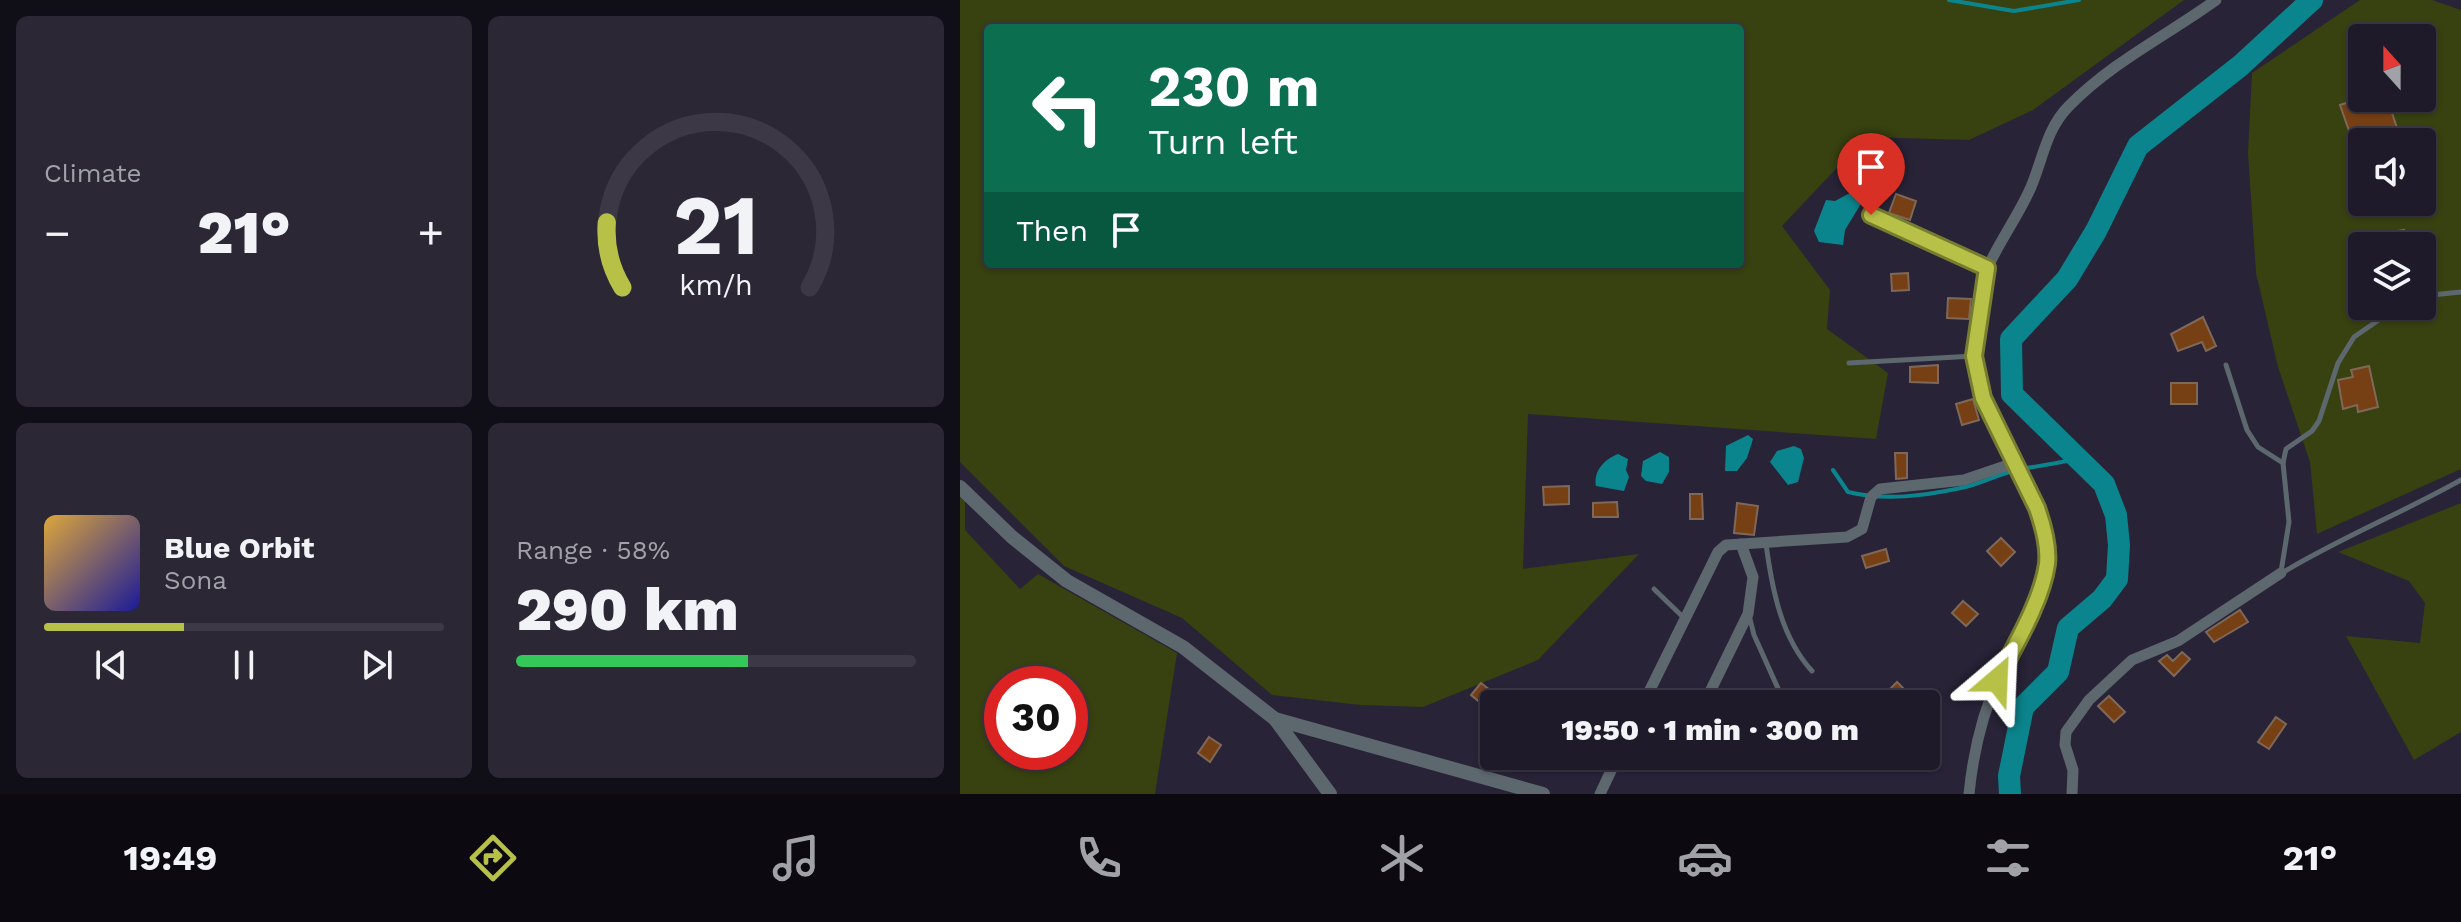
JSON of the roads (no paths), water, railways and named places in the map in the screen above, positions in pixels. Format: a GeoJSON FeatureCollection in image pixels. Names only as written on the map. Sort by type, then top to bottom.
{"type":"FeatureCollection","features":[{"type":"Feature","properties":{"kind":"street"},"geometry":{"type":"LineString","coordinates":[[1969,794],[1976,742],[1987,709],[2040,590],[2047,563],[2043,527],[2017,462],[1994,425],[1983,398],[1974,356],[1987,268],[2017,218],[2053,125],[2066,109],[2098,77],[2216,0]]}},
{"type":"Feature","properties":{"kind":"street"},"geometry":{"type":"LineString","coordinates":[[1650,690],[1718,552],[1734,542],[1766,544],[1847,537],[1862,529],[1871,497],[1880,489],[1964,480],[2017,462]]}},
{"type":"Feature","properties":{"kind":"street"},"geometry":{"type":"LineString","coordinates":[[960,487],[1012,537],[1067,581],[1183,647],[1275,719],[1330,794]]}},
{"type":"Feature","properties":{"kind":"street"},"geometry":{"type":"LineString","coordinates":[[1711,690],[1748,614],[1753,577],[1741,544]]}},
{"type":"Feature","properties":{"kind":"street"},"geometry":{"type":"LineString","coordinates":[[2072,794],[2073,770],[2065,745],[2066,732],[2089,700],[2132,660],[2178,641],[2281,573]]}},
{"type":"Feature","properties":{"kind":"street"},"geometry":{"type":"LineString","coordinates":[[1275,719],[1543,794]]}},
{"type":"Feature","properties":{"kind":"street"},"geometry":{"type":"LineString","coordinates":[[1600,794],[1611,770]]}},
{"type":"Feature","properties":{"kind":"lane"},"geometry":{"type":"LineString","coordinates":[[1871,215],[1987,268]]}},
{"type":"Feature","properties":{"kind":"lane"},"geometry":{"type":"LineString","coordinates":[[2436,295],[2461,292]]}},
{"type":"Feature","properties":{"kind":"lane"},"geometry":{"type":"LineString","coordinates":[[2281,573],[2289,522],[2283,463],[2286,449],[2312,431],[2319,421],[2338,363],[2354,337],[2379,320]]}},
{"type":"Feature","properties":{"kind":"lane"},"geometry":{"type":"LineString","coordinates":[[1849,363],[1974,356]]}},
{"type":"Feature","properties":{"kind":"lane"},"geometry":{"type":"LineString","coordinates":[[2226,365],[2247,430],[2258,447],[2283,463]]}},
{"type":"Feature","properties":{"kind":"lane"},"geometry":{"type":"LineString","coordinates":[[2281,573],[2461,480]]}},
{"type":"Feature","properties":{"kind":"lane"},"geometry":{"type":"LineString","coordinates":[[1766,544],[1779,610],[1791,643],[1812,671]]}},
{"type":"Feature","properties":{"kind":"lane"},"geometry":{"type":"LineString","coordinates":[[1654,589],[1684,618]]}},
{"type":"Feature","properties":{"kind":"lane"},"geometry":{"type":"LineString","coordinates":[[1748,614],[1779,690]]}},
{"type":"Feature","properties":{"kind":"waterway"},"geometry":{"type":"LineString","coordinates":[[1949,0],[2014,11],[2079,0]]}},
{"type":"Feature","properties":{"kind":"waterway"},"geometry":{"type":"LineString","coordinates":[[2010,794],[2009,776],[2023,707],[2058,672],[2068,628],[2102,599],[2117,579],[2119,545],[2116,515],[2104,484],[2012,394],[2011,339],[2067,279],[2096,231],[2138,146],[2240,66],[2312,0]]}},
{"type":"Feature","properties":{"kind":"waterway"},"geometry":{"type":"LineString","coordinates":[[1833,470],[1848,492],[1904,496],[1961,488],[2013,471],[2076,459]]}}]}
